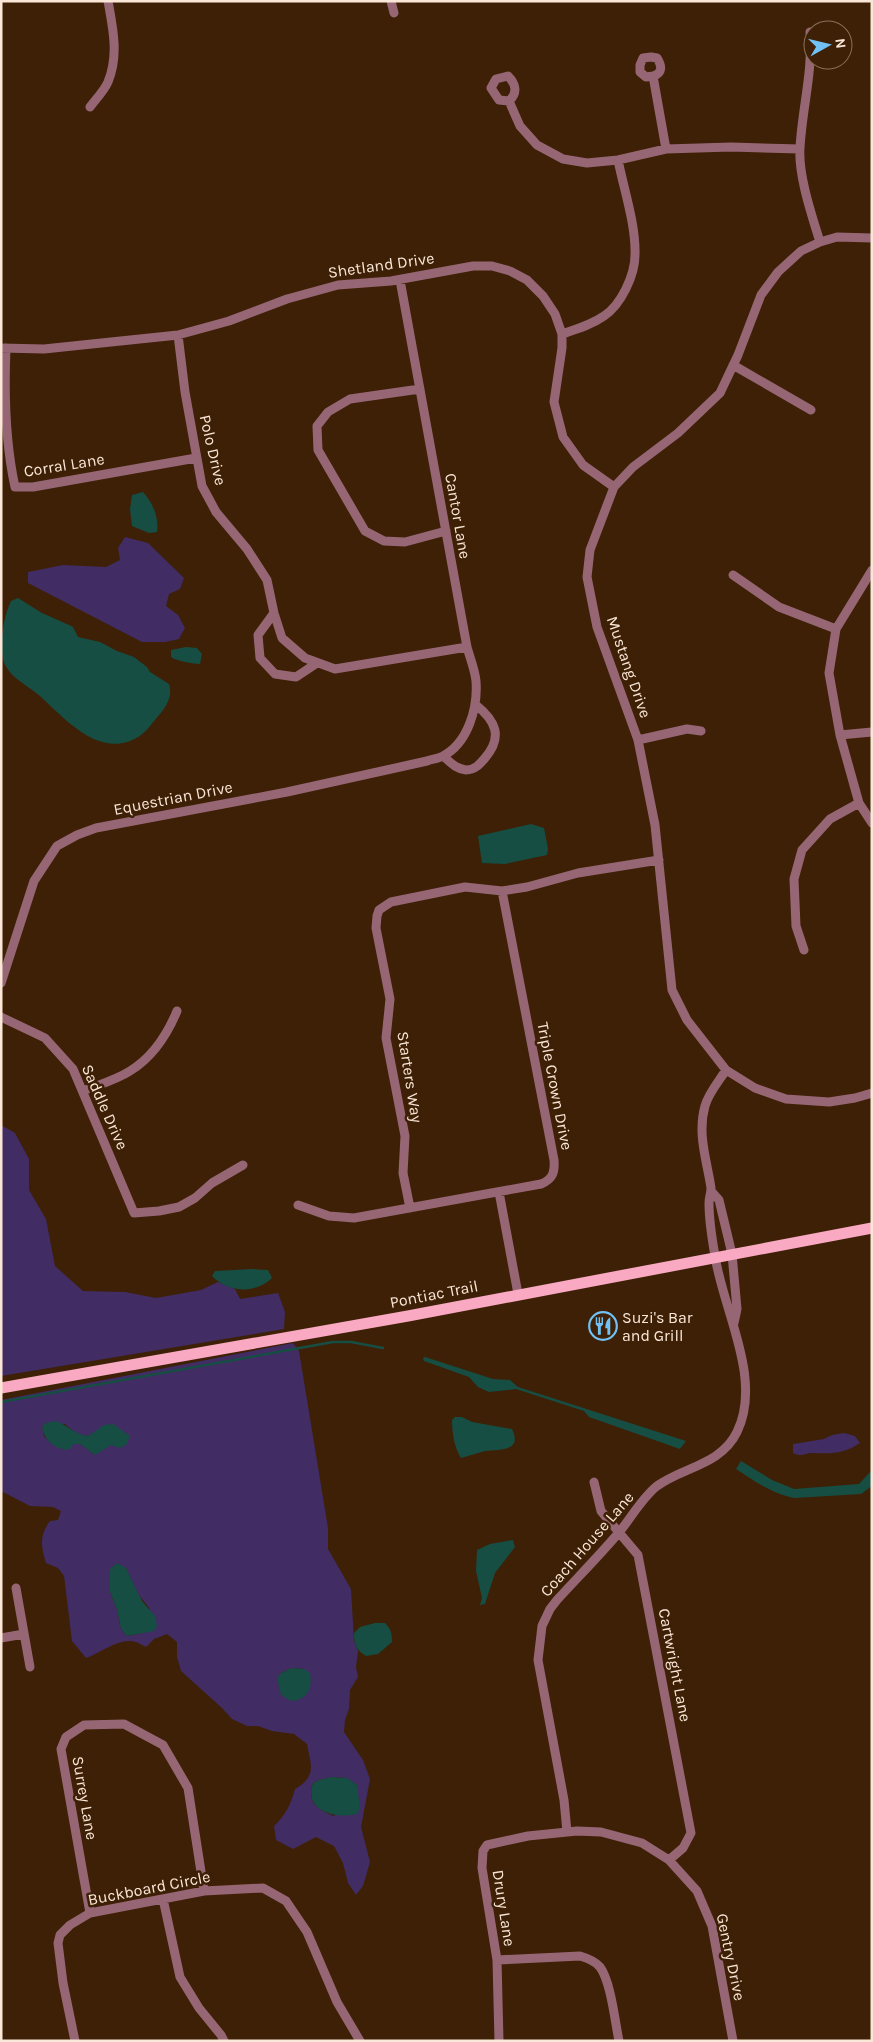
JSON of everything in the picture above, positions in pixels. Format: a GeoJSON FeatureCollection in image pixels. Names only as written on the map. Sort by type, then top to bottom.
{"type":"FeatureCollection","features":[{"type":"Feature","properties":{"kind":"main road","name":"Pontiac Trail"},"geometry":{"type":"LineString","coordinates":[[1,1388],[408,1316],[872,1228]]}},
{"type":"Feature","properties":{"kind":"street"},"geometry":{"type":"LineString","coordinates":[[90,107],[107,83],[114,56],[114,34],[108,1]]}},
{"type":"Feature","properties":{"kind":"street"},"geometry":{"type":"LineString","coordinates":[[391,1],[394,13]]}},
{"type":"Feature","properties":{"kind":"street"},"geometry":{"type":"LineString","coordinates":[[810,70],[800,149],[806,197],[820,242]]}},
{"type":"Feature","properties":{"kind":"street"},"geometry":{"type":"LineString","coordinates":[[653,76],[666,149]]}},
{"type":"Feature","properties":{"kind":"street"},"geometry":{"type":"LineString","coordinates":[[509,100],[520,126],[537,145],[563,159],[587,163],[618,160],[666,149],[731,147],[800,149]]}},
{"type":"Feature","properties":{"kind":"street"},"geometry":{"type":"LineString","coordinates":[[562,334],[586,327],[606,315],[619,300],[630,281],[636,256],[631,220],[618,160]]}},
{"type":"Feature","properties":{"kind":"street","name":"Mustang Drive"},"geometry":{"type":"LineString","coordinates":[[872,238],[837,237],[820,242],[801,251],[778,272],[760,295],[720,393],[678,433],[633,467],[614,487],[590,550],[587,577],[597,627],[638,740],[655,825],[672,990],[687,1020],[726,1070],[755,1088],[786,1099],[829,1102],[872,1093]]}},
{"type":"Feature","properties":{"kind":"street","name":"Shetland Drive"},"geometry":{"type":"LineString","coordinates":[[4,348],[44,348],[178,335],[229,320],[287,299],[338,285],[400,280],[473,266],[492,266],[510,271],[527,280],[543,296],[555,314],[562,334],[562,348],[554,402],[562,437],[583,465],[614,487]]}},
{"type":"Feature","properties":{"kind":"street","name":"Cantor Lane"},"geometry":{"type":"LineString","coordinates":[[400,280],[467,647],[476,679],[476,705]]}},
{"type":"Feature","properties":{"kind":"street","name":"Polo Drive"},"geometry":{"type":"LineString","coordinates":[[178,335],[196,458],[202,486],[216,512],[247,549],[267,580],[282,638],[305,658],[335,669],[467,647]]}},
{"type":"Feature","properties":{"kind":"street","name":"Corral Lane"},"geometry":{"type":"LineString","coordinates":[[4,348],[4,395],[10,465],[15,487],[33,487],[196,458]]}},
{"type":"Feature","properties":{"kind":"street"},"geometry":{"type":"LineString","coordinates":[[733,365],[811,410]]}},
{"type":"Feature","properties":{"kind":"street"},"geometry":{"type":"LineString","coordinates":[[420,389],[350,399],[328,412],[317,426],[318,450],[365,531],[384,542],[405,542],[446,531]]}},
{"type":"Feature","properties":{"kind":"street"},"geometry":{"type":"LineString","coordinates":[[872,570],[836,629],[829,673],[840,735],[859,803],[872,823]]}},
{"type":"Feature","properties":{"kind":"street"},"geometry":{"type":"LineString","coordinates":[[733,574],[779,607],[836,629]]}},
{"type":"Feature","properties":{"kind":"street"},"geometry":{"type":"LineString","coordinates":[[274,613],[258,635],[260,658],[275,674],[296,677],[318,663]]}},
{"type":"Feature","properties":{"kind":"street"},"geometry":{"type":"LineString","coordinates":[[476,705],[488,714],[495,727],[496,739],[492,750],[478,767],[467,770],[456,767],[442,756],[454,747],[469,727],[476,705]]}},
{"type":"Feature","properties":{"kind":"street"},"geometry":{"type":"LineString","coordinates":[[638,740],[687,729],[701,732]]}},
{"type":"Feature","properties":{"kind":"street"},"geometry":{"type":"LineString","coordinates":[[840,735],[872,732]]}},
{"type":"Feature","properties":{"kind":"street","name":"Equestrian Drive"},"geometry":{"type":"LineString","coordinates":[[1,983],[34,881],[57,846],[77,835],[96,828],[287,792],[442,756]]}},
{"type":"Feature","properties":{"kind":"street"},"geometry":{"type":"LineString","coordinates":[[804,950],[796,926],[794,880],[802,850],[830,819],[859,803]]}},
{"type":"Feature","properties":{"kind":"street","name":"Starters Way"},"geometry":{"type":"LineString","coordinates":[[410,1208],[403,1173],[404,1136],[386,1038],[390,999],[376,928],[379,910],[391,902],[444,891],[466,888],[502,891],[527,887],[578,873],[659,860]]}},
{"type":"Feature","properties":{"kind":"street","name":"Triple Crown Drive"},"geometry":{"type":"LineString","coordinates":[[298,1205],[329,1216],[354,1218],[499,1192],[546,1182],[551,1178],[555,1168],[502,891]]}},
{"type":"Feature","properties":{"kind":"street"},"geometry":{"type":"LineString","coordinates":[[83,1092],[130,1071],[156,1050],[170,1029],[177,1011]]}},
{"type":"Feature","properties":{"kind":"street","name":"Saddle Drive"},"geometry":{"type":"LineString","coordinates":[[1,1017],[46,1038],[73,1069],[134,1213],[159,1212],[179,1207],[195,1198],[212,1183],[243,1165]]}},
{"type":"Feature","properties":{"kind":"street"},"geometry":{"type":"LineString","coordinates":[[711,1191],[703,1148],[702,1128],[705,1105],[726,1070]]}},
{"type":"Feature","properties":{"kind":"street","name":"Coach House Lane"},"geometry":{"type":"LineString","coordinates":[[711,1191],[719,1200],[732,1254],[738,1309],[734,1324]]}},
{"type":"Feature","properties":{"kind":"street","name":"Coach House Lane"},"geometry":{"type":"LineString","coordinates":[[566,1832],[564,1800],[538,1660],[542,1626],[550,1610],[620,1532],[655,1488],[682,1471],[700,1466],[714,1458],[736,1434],[745,1412],[747,1397],[734,1324],[715,1257],[709,1202],[711,1191]]}},
{"type":"Feature","properties":{"kind":"street"},"geometry":{"type":"LineString","coordinates":[[499,1192],[518,1294]]}},
{"type":"Feature","properties":{"kind":"street","name":"Cartwright Lane"},"geometry":{"type":"LineString","coordinates":[[594,1482],[601,1511],[638,1555],[691,1833],[683,1848],[669,1860]]}},
{"type":"Feature","properties":{"kind":"street"},"geometry":{"type":"LineString","coordinates":[[16,1588],[30,1667]]}},
{"type":"Feature","properties":{"kind":"street"},"geometry":{"type":"LineString","coordinates":[[1,1638],[24,1634]]}},
{"type":"Feature","properties":{"kind":"street","name":"Surrey Lane"},"geometry":{"type":"LineString","coordinates":[[90,1913],[61,1749],[66,1737],[84,1725],[124,1724],[163,1746],[188,1788],[204,1891]]}},
{"type":"Feature","properties":{"kind":"street","name":"Gentry Drive"},"geometry":{"type":"LineString","coordinates":[[528,1836],[566,1832],[601,1832],[642,1843],[669,1860],[697,1890],[712,1926],[732,2041]]}},
{"type":"Feature","properties":{"kind":"street","name":"Drury Lane"},"geometry":{"type":"LineString","coordinates":[[499,2041],[497,1960],[482,1868],[483,1852],[487,1845],[528,1836]]}},
{"type":"Feature","properties":{"kind":"street","name":"Buckboard Circle"},"geometry":{"type":"LineString","coordinates":[[75,2041],[63,1983],[58,1943],[60,1935],[70,1925],[90,1913],[204,1891],[263,1888],[286,1901],[307,1932],[338,2002],[360,2041]]}},
{"type":"Feature","properties":{"kind":"street"},"geometry":{"type":"LineString","coordinates":[[163,1899],[180,1977],[199,2008],[222,2035],[224,2041]]}},
{"type":"Feature","properties":{"kind":"street","name":"Drury Lane"},"geometry":{"type":"LineString","coordinates":[[497,1960],[580,1956],[592,1960],[600,1967],[605,1977],[618,2041]]}},
{"type":"Feature","properties":{"kind":"shaded area"},"geometry":{"type":"Polygon","coordinates":[[[125,537],[148,543],[184,578],[180,589],[169,594],[166,606],[178,615],[185,628],[179,639],[165,642],[142,642],[28,583],[28,572],[63,565],[106,567],[120,560],[118,548],[125,537]]]}},
{"type":"Feature","properties":{"kind":"shaded area"},"geometry":{"type":"Polygon","coordinates":[[[1,1125],[15,1133],[29,1159],[29,1190],[46,1219],[55,1266],[83,1291],[125,1292],[156,1298],[201,1290],[218,1282],[235,1289],[240,1299],[278,1293],[285,1312],[284,1329],[1,1376],[1,1125]]]}},
{"type":"Feature","properties":{"kind":"shaded area"},"geometry":{"type":"Polygon","coordinates":[[[293,1343],[299,1351],[328,1528],[328,1549],[351,1589],[354,1641],[358,1651],[356,1667],[358,1677],[350,1690],[349,1709],[345,1720],[344,1732],[363,1760],[370,1779],[361,1827],[370,1862],[363,1886],[356,1895],[348,1883],[343,1863],[334,1846],[316,1837],[293,1849],[276,1840],[274,1826],[287,1809],[295,1789],[307,1780],[310,1775],[311,1764],[307,1744],[294,1734],[272,1731],[258,1726],[247,1726],[232,1719],[181,1671],[177,1657],[177,1642],[167,1634],[154,1639],[146,1647],[135,1642],[125,1641],[86,1658],[72,1641],[64,1576],[58,1568],[46,1563],[42,1546],[46,1526],[50,1521],[58,1520],[61,1511],[53,1507],[30,1506],[1,1491],[1,1400],[293,1343]],[[65,1424],[42,1427],[44,1436],[51,1443],[80,1444],[95,1455],[96,1432],[88,1436],[78,1435],[65,1424]],[[126,1568],[110,1569],[110,1592],[117,1610],[121,1629],[127,1636],[143,1633],[150,1609],[138,1594],[126,1568]],[[291,1668],[281,1673],[281,1695],[304,1669],[291,1668]],[[332,1777],[313,1783],[311,1790],[313,1801],[323,1811],[334,1816],[357,1785],[346,1778],[332,1777]]]}},
{"type":"Feature","properties":{"kind":"shaded area"},"geometry":{"type":"Polygon","coordinates":[[[844,1433],[855,1436],[860,1443],[839,1452],[802,1455],[793,1453],[793,1444],[824,1439],[832,1435],[844,1433]]]}},
{"type":"Feature","properties":{"kind":"water"},"geometry":{"type":"Polygon","coordinates":[[[143,492],[154,510],[157,532],[149,533],[132,526],[130,509],[132,495],[143,492]]]}},
{"type":"Feature","properties":{"kind":"water"},"geometry":{"type":"Polygon","coordinates":[[[18,598],[42,613],[73,627],[78,637],[100,642],[134,657],[147,667],[150,672],[169,684],[170,693],[166,705],[146,731],[127,742],[113,744],[86,735],[10,672],[3,660],[2,637],[8,608],[11,601],[18,598]]]}},
{"type":"Feature","properties":{"kind":"water"},"geometry":{"type":"Polygon","coordinates":[[[186,647],[197,648],[202,654],[200,664],[181,661],[171,657],[171,650],[186,647]]]}},
{"type":"Feature","properties":{"kind":"water"},"geometry":{"type":"Polygon","coordinates":[[[531,824],[544,828],[548,849],[547,855],[505,864],[482,863],[478,836],[531,824]]]}},
{"type":"Feature","properties":{"kind":"water"},"geometry":{"type":"Polygon","coordinates":[[[268,1270],[272,1278],[258,1287],[242,1289],[226,1286],[212,1276],[215,1271],[268,1270]]]}},
{"type":"Feature","properties":{"kind":"water"},"geometry":{"type":"Polygon","coordinates":[[[425,1357],[493,1379],[510,1380],[518,1387],[686,1441],[680,1449],[589,1417],[584,1411],[516,1389],[489,1392],[478,1387],[469,1377],[424,1361],[423,1358],[425,1357]]]}},
{"type":"Feature","properties":{"kind":"water"},"geometry":{"type":"Polygon","coordinates":[[[455,1417],[512,1429],[515,1436],[514,1442],[508,1448],[485,1451],[461,1458],[453,1434],[452,1420],[455,1417]]]}},
{"type":"Feature","properties":{"kind":"water"},"geometry":{"type":"Polygon","coordinates":[[[56,1421],[75,1432],[88,1436],[104,1425],[113,1424],[130,1436],[127,1444],[120,1448],[111,1445],[95,1455],[80,1444],[74,1444],[68,1450],[63,1449],[55,1446],[43,1433],[42,1428],[45,1423],[56,1421]]]}},
{"type":"Feature","properties":{"kind":"water"},"geometry":{"type":"Polygon","coordinates":[[[741,1461],[772,1480],[794,1489],[859,1484],[872,1470],[872,1486],[861,1494],[795,1498],[771,1490],[736,1469],[741,1461]]]}},
{"type":"Feature","properties":{"kind":"water"},"geometry":{"type":"Polygon","coordinates":[[[513,1540],[515,1547],[495,1573],[485,1604],[480,1605],[482,1598],[476,1571],[477,1550],[490,1544],[513,1540]]]}},
{"type":"Feature","properties":{"kind":"water"},"geometry":{"type":"Polygon","coordinates":[[[117,1563],[126,1568],[142,1601],[155,1616],[157,1626],[154,1631],[127,1636],[121,1629],[117,1610],[110,1592],[110,1569],[117,1563]]]}},
{"type":"Feature","properties":{"kind":"water"},"geometry":{"type":"Polygon","coordinates":[[[375,1623],[385,1623],[387,1625],[391,1632],[392,1642],[378,1654],[366,1656],[356,1646],[354,1633],[360,1627],[375,1623]]]}},
{"type":"Feature","properties":{"kind":"water"},"geometry":{"type":"Polygon","coordinates":[[[291,1668],[304,1669],[310,1673],[311,1684],[305,1696],[291,1701],[281,1695],[277,1678],[281,1673],[291,1668]]]}},
{"type":"Feature","properties":{"kind":"water"},"geometry":{"type":"Polygon","coordinates":[[[332,1777],[347,1778],[357,1785],[360,1808],[357,1814],[332,1814],[317,1807],[311,1793],[313,1783],[332,1777]]]}},
{"type":"Feature","properties":{"kind":"waterway"},"geometry":{"type":"LineString","coordinates":[[1,1402],[333,1342],[351,1342],[383,1348]]}},
{"type":"Feature","properties":{"kind":"place","name":"Suzi's Bar and Grill"},"geometry":{"type":"Point","coordinates":[603,1326]}}]}
